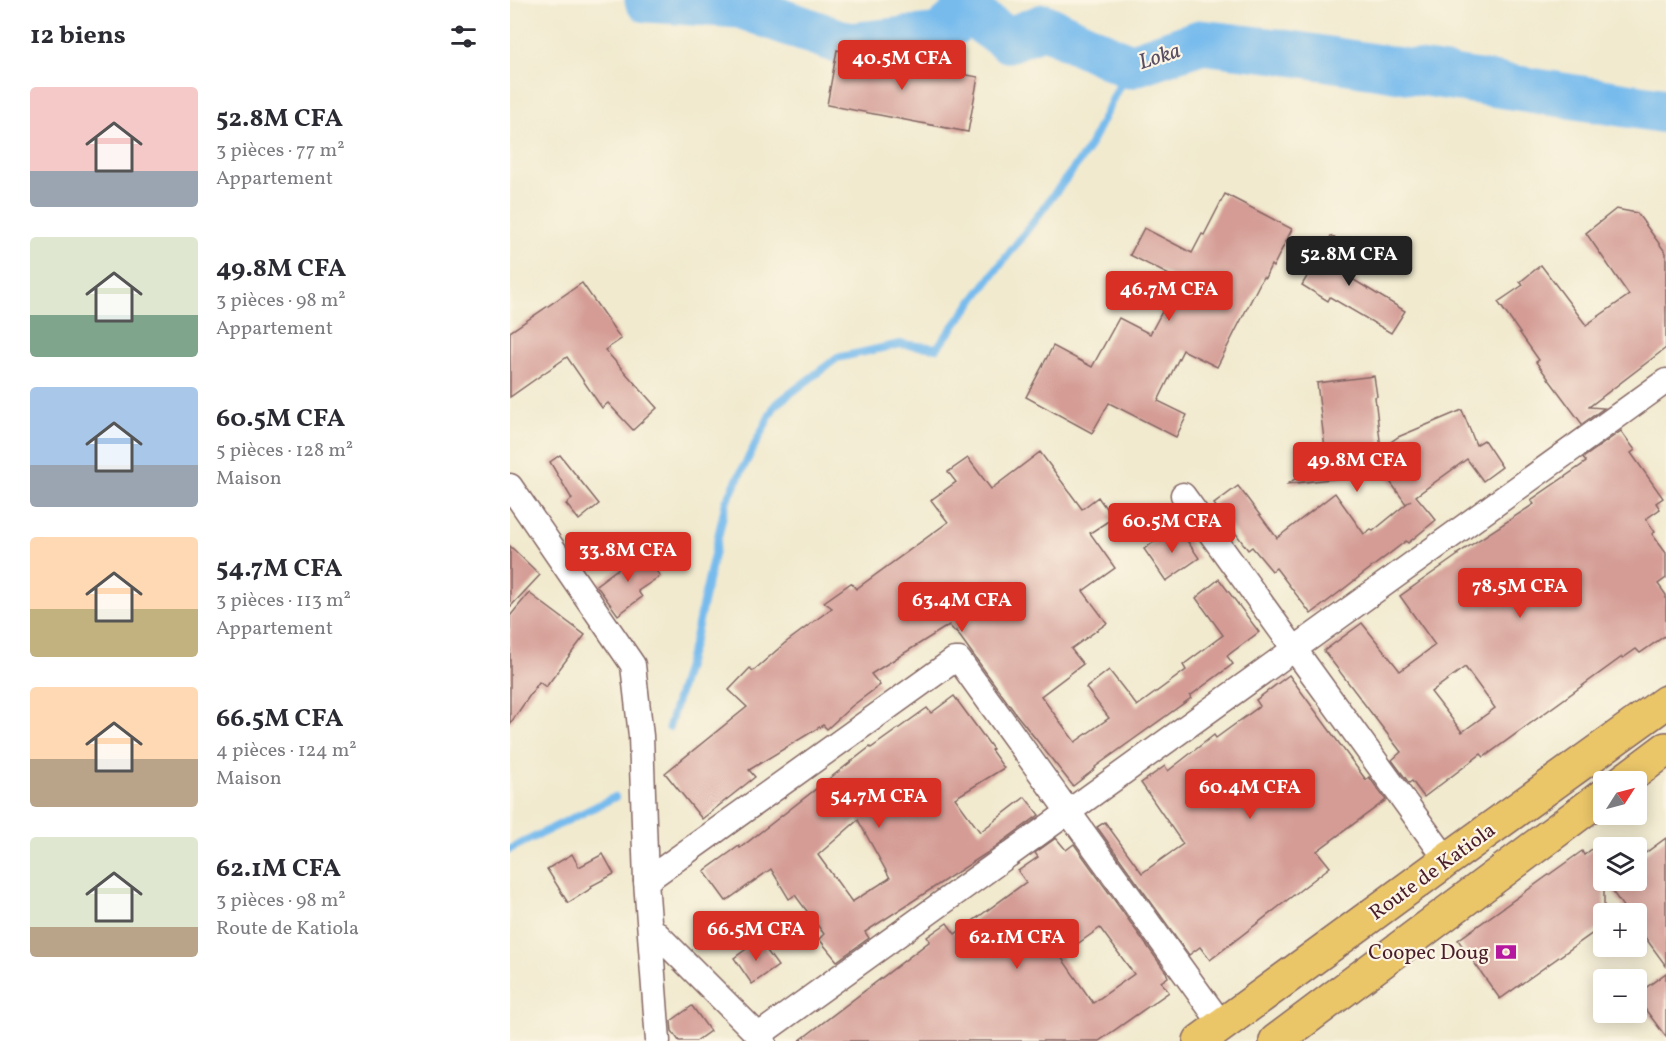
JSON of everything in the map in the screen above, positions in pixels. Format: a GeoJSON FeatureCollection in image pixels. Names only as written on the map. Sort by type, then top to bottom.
{"type":"FeatureCollection","features":[{"type":"Feature","properties":{"kind":"highway","name":"Route de Katiola"},"geometry":{"type":"LineString","coordinates":[[1211,1033],[1666,702]]}},
{"type":"Feature","properties":{"kind":"highway"},"geometry":{"type":"LineString","coordinates":[[1636,771],[1666,748]]}},
{"type":"Feature","properties":{"kind":"highway","name":"Route de Katiola"},"geometry":{"type":"LineString","coordinates":[[1276,1041],[1593,803]]}},
{"type":"Feature","properties":{"kind":"street"},"geometry":{"type":"LineString","coordinates":[[650,927],[761,1038],[1666,381]]}},
{"type":"Feature","properties":{"kind":"street"},"geometry":{"type":"LineString","coordinates":[[510,488],[633,665],[641,736],[646,881],[658,1041]]}},
{"type":"Feature","properties":{"kind":"street"},"geometry":{"type":"LineString","coordinates":[[1183,495],[1447,860]]}},
{"type":"Feature","properties":{"kind":"street"},"geometry":{"type":"LineString","coordinates":[[646,881],[956,659],[959,660],[1068,813],[1211,1033]]}},
{"type":"Feature","properties":{"kind":"building"},"geometry":{"type":"Polygon","coordinates":[[[837,50],[978,77],[968,132],[827,105],[837,50]]]}},
{"type":"Feature","properties":{"kind":"building"},"geometry":{"type":"Polygon","coordinates":[[[1225,194],[1292,229],[1273,267],[1271,265],[1265,278],[1263,277],[1217,367],[1183,350],[1158,401],[1187,415],[1176,437],[1109,403],[1092,433],[1026,397],[1053,346],[1092,367],[1119,318],[1150,334],[1179,280],[1130,255],[1144,228],[1192,253],[1225,194]]]}},
{"type":"Feature","properties":{"kind":"building"},"geometry":{"type":"Polygon","coordinates":[[[1616,209],[1637,213],[1666,253],[1666,348],[1589,407],[1604,408],[1582,424],[1536,362],[1539,360],[1498,302],[1523,285],[1520,282],[1541,265],[1586,325],[1629,295],[1586,233],[1616,209]]]}},
{"type":"Feature","properties":{"kind":"building"},"geometry":{"type":"Polygon","coordinates":[[[1331,236],[1357,253],[1344,274],[1405,311],[1391,333],[1330,297],[1328,301],[1302,285],[1331,236]]]}},
{"type":"Feature","properties":{"kind":"building"},"geometry":{"type":"Polygon","coordinates":[[[582,283],[621,339],[605,350],[657,408],[633,430],[608,403],[602,408],[567,357],[510,397],[510,332],[582,283]]]}},
{"type":"Feature","properties":{"kind":"building"},"geometry":{"type":"Polygon","coordinates":[[[1374,376],[1381,449],[1398,437],[1462,410],[1476,445],[1484,440],[1502,467],[1483,481],[1467,459],[1416,496],[1436,520],[1311,614],[1276,568],[1272,571],[1252,547],[1248,550],[1214,504],[1238,486],[1277,538],[1335,493],[1364,534],[1371,529],[1373,531],[1411,500],[1406,504],[1384,473],[1288,484],[1326,456],[1317,383],[1374,376]]]}},
{"type":"Feature","properties":{"kind":"building"},"geometry":{"type":"Polygon","coordinates":[[[1621,431],[1635,450],[1631,453],[1663,498],[1656,503],[1660,509],[1646,519],[1655,532],[1652,534],[1666,553],[1666,578],[1658,584],[1666,595],[1666,635],[1640,653],[1636,649],[1622,657],[1484,757],[1481,754],[1424,797],[1412,781],[1409,783],[1392,760],[1401,752],[1324,651],[1362,623],[1400,671],[1435,645],[1400,596],[1457,554],[1534,504],[1531,500],[1586,462],[1583,458],[1621,431]],[[1465,667],[1431,692],[1462,732],[1495,708],[1465,667]]]}},
{"type":"Feature","properties":{"kind":"building"},"geometry":{"type":"Polygon","coordinates":[[[1040,452],[1082,509],[1098,497],[1113,518],[1090,533],[1115,568],[1083,591],[1107,623],[1071,649],[1083,664],[1041,696],[1075,742],[1109,718],[1086,688],[1109,670],[1137,706],[1186,670],[1183,665],[1223,635],[1196,598],[1219,579],[1259,632],[1227,656],[1233,664],[1073,786],[1016,714],[956,631],[949,625],[871,674],[880,685],[827,729],[823,725],[749,770],[755,777],[702,819],[665,773],[747,707],[729,690],[750,668],[753,671],[785,643],[832,608],[824,602],[851,583],[856,589],[948,522],[931,500],[956,482],[948,472],[968,458],[991,489],[1040,452]]]}},
{"type":"Feature","properties":{"kind":"building"},"geometry":{"type":"Polygon","coordinates":[[[560,455],[599,504],[579,520],[566,504],[572,499],[550,462],[560,455]]]}},
{"type":"Feature","properties":{"kind":"building"},"geometry":{"type":"Polygon","coordinates":[[[1177,526],[1199,558],[1166,581],[1144,549],[1177,526]]]}},
{"type":"Feature","properties":{"kind":"building"},"geometry":{"type":"Polygon","coordinates":[[[510,546],[540,575],[510,607],[510,546]]]}},
{"type":"Feature","properties":{"kind":"building"},"geometry":{"type":"Polygon","coordinates":[[[642,551],[660,576],[638,591],[642,597],[618,615],[596,585],[642,551]]]}},
{"type":"Feature","properties":{"kind":"building"},"geometry":{"type":"Polygon","coordinates":[[[529,593],[585,635],[546,687],[539,682],[510,724],[510,616],[529,593]]]}},
{"type":"Feature","properties":{"kind":"building"},"geometry":{"type":"Polygon","coordinates":[[[1289,675],[1366,780],[1369,777],[1386,800],[1317,851],[1330,867],[1210,960],[1200,947],[1189,955],[1097,827],[1105,822],[1142,873],[1183,844],[1141,783],[1165,766],[1168,771],[1214,735],[1216,738],[1260,706],[1256,700],[1289,675]]]}},
{"type":"Feature","properties":{"kind":"building"},"geometry":{"type":"Polygon","coordinates":[[[954,696],[993,749],[991,750],[1004,768],[955,798],[980,832],[1025,797],[1039,815],[987,853],[865,932],[869,938],[837,961],[819,939],[824,934],[795,895],[789,899],[771,869],[726,901],[704,871],[739,846],[740,848],[870,747],[927,708],[931,713],[954,696]],[[858,820],[818,855],[852,902],[890,878],[858,820]]]}},
{"type":"Feature","properties":{"kind":"building"},"geometry":{"type":"Polygon","coordinates":[[[1056,838],[1066,850],[1074,844],[1166,972],[1168,977],[1161,982],[1169,992],[1099,1041],[799,1041],[930,941],[927,937],[947,923],[955,934],[1026,882],[1018,871],[1038,857],[1035,853],[1056,838]],[[1100,928],[1061,957],[1093,1003],[1134,974],[1100,928]]]}},
{"type":"Feature","properties":{"kind":"building"},"geometry":{"type":"Polygon","coordinates":[[[1666,838],[1666,966],[1647,940],[1647,903],[1620,903],[1612,891],[1647,891],[1647,852],[1666,838]]]}},
{"type":"Feature","properties":{"kind":"building"},"geometry":{"type":"Polygon","coordinates":[[[1593,848],[1593,891],[1604,891],[1604,903],[1593,903],[1593,933],[1500,999],[1458,940],[1582,851],[1584,855],[1593,848]]]}},
{"type":"Feature","properties":{"kind":"building"},"geometry":{"type":"Polygon","coordinates":[[[572,854],[579,867],[603,854],[614,874],[591,886],[592,888],[568,903],[547,869],[572,854]]]}},
{"type":"Feature","properties":{"kind":"building"},"geometry":{"type":"Polygon","coordinates":[[[759,940],[778,966],[752,984],[734,958],[759,940]]]}},
{"type":"Feature","properties":{"kind":"building"},"geometry":{"type":"Polygon","coordinates":[[[1666,973],[1666,1037],[1647,1012],[1647,987],[1666,973]]]}},
{"type":"Feature","properties":{"kind":"building"},"geometry":{"type":"Polygon","coordinates":[[[692,1006],[710,1031],[696,1041],[679,1041],[672,1031],[671,1021],[692,1006]]]}},
{"type":"Feature","properties":{"kind":"waterway","name":"Loka"},"geometry":{"type":"LineString","coordinates":[[647,0],[740,6],[849,45],[940,35],[967,11],[1008,40],[1044,26],[1129,66],[1200,42],[1277,51],[1666,111]]}},
{"type":"Feature","properties":{"kind":"waterway"},"geometry":{"type":"LineString","coordinates":[[669,727],[695,638],[726,502],[775,405],[837,358],[900,344],[937,348],[1087,151],[1129,66]]}},
{"type":"Feature","properties":{"kind":"waterway"},"geometry":{"type":"LineString","coordinates":[[510,849],[615,797]]}},
{"type":"Feature","properties":{"kind":"place","name":"Coopec Doug"},"geometry":{"type":"Point","coordinates":[1506,952]}}]}
